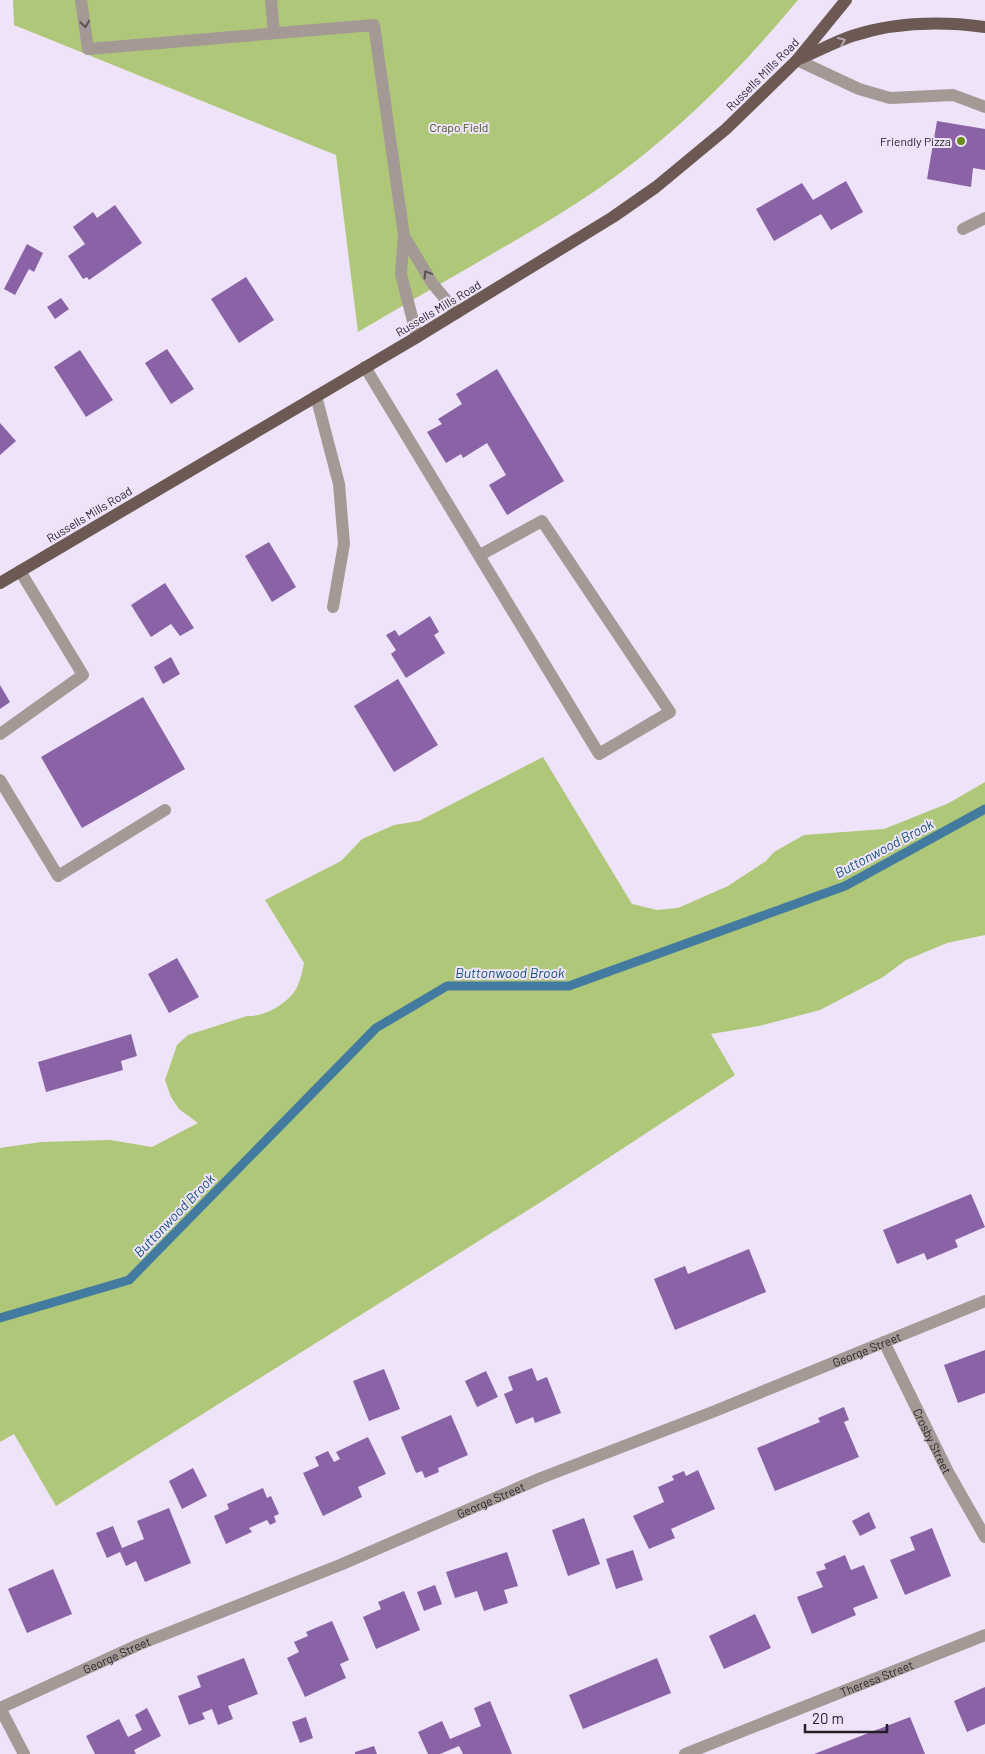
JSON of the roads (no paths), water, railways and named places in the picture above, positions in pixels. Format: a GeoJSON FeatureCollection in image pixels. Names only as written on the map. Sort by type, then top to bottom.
{"type":"FeatureCollection","features":[{"type":"Feature","properties":{"kind":"main road","name":"Russells Mills Road"},"geometry":{"type":"LineString","coordinates":[[0,583],[575,242],[656,187],[726,129],[797,60],[846,0]]}},
{"type":"Feature","properties":{"kind":"main road"},"geometry":{"type":"LineString","coordinates":[[797,60],[852,37],[905,25],[930,22],[985,27]]}},
{"type":"Feature","properties":{"kind":"street"},"geometry":{"type":"LineString","coordinates":[[81,0],[88,49],[374,24],[404,236],[400,274],[417,337]]}},
{"type":"Feature","properties":{"kind":"street"},"geometry":{"type":"LineString","coordinates":[[271,0],[274,33]]}},
{"type":"Feature","properties":{"kind":"street"},"geometry":{"type":"LineString","coordinates":[[797,60],[859,89],[890,98],[954,96],[985,107]]}},
{"type":"Feature","properties":{"kind":"street"},"geometry":{"type":"LineString","coordinates":[[963,228],[985,218]]}},
{"type":"Feature","properties":{"kind":"street"},"geometry":{"type":"LineString","coordinates":[[404,236],[432,283],[457,313]]}},
{"type":"Feature","properties":{"kind":"street"},"geometry":{"type":"LineString","coordinates":[[366,367],[599,754],[670,712],[542,521],[480,554]]}},
{"type":"Feature","properties":{"kind":"street"},"geometry":{"type":"LineString","coordinates":[[316,396],[339,484],[344,544],[333,607]]}},
{"type":"Feature","properties":{"kind":"street"},"geometry":{"type":"LineString","coordinates":[[0,734],[83,675],[20,571]]}},
{"type":"Feature","properties":{"kind":"street"},"geometry":{"type":"LineString","coordinates":[[0,780],[58,876],[165,810]]}},
{"type":"Feature","properties":{"kind":"street","name":"George Street"},"geometry":{"type":"LineString","coordinates":[[0,1708],[140,1644],[340,1566],[541,1478],[985,1301]]}},
{"type":"Feature","properties":{"kind":"street","name":"Crosby Street"},"geometry":{"type":"LineString","coordinates":[[884,1342],[948,1472],[985,1537]]}},
{"type":"Feature","properties":{"kind":"street","name":"Theresa Street"},"geometry":{"type":"LineString","coordinates":[[685,1754],[985,1635]]}},
{"type":"Feature","properties":{"kind":"street"},"geometry":{"type":"LineString","coordinates":[[0,1708],[24,1754]]}},
{"type":"Feature","properties":{"kind":"waterway","name":"Buttonwood Brook"},"geometry":{"type":"LineString","coordinates":[[0,1318],[129,1280],[376,1028],[447,986],[569,986],[845,886],[985,809]]}},
{"type":"Feature","properties":{"kind":"place","name":"Friendly Pizza"},"geometry":{"type":"Point","coordinates":[961,141]}},
{"type":"Feature","properties":{"kind":"park label","name":"Crapo Field"},"geometry":{"type":"Point","coordinates":[459,127]}}]}
